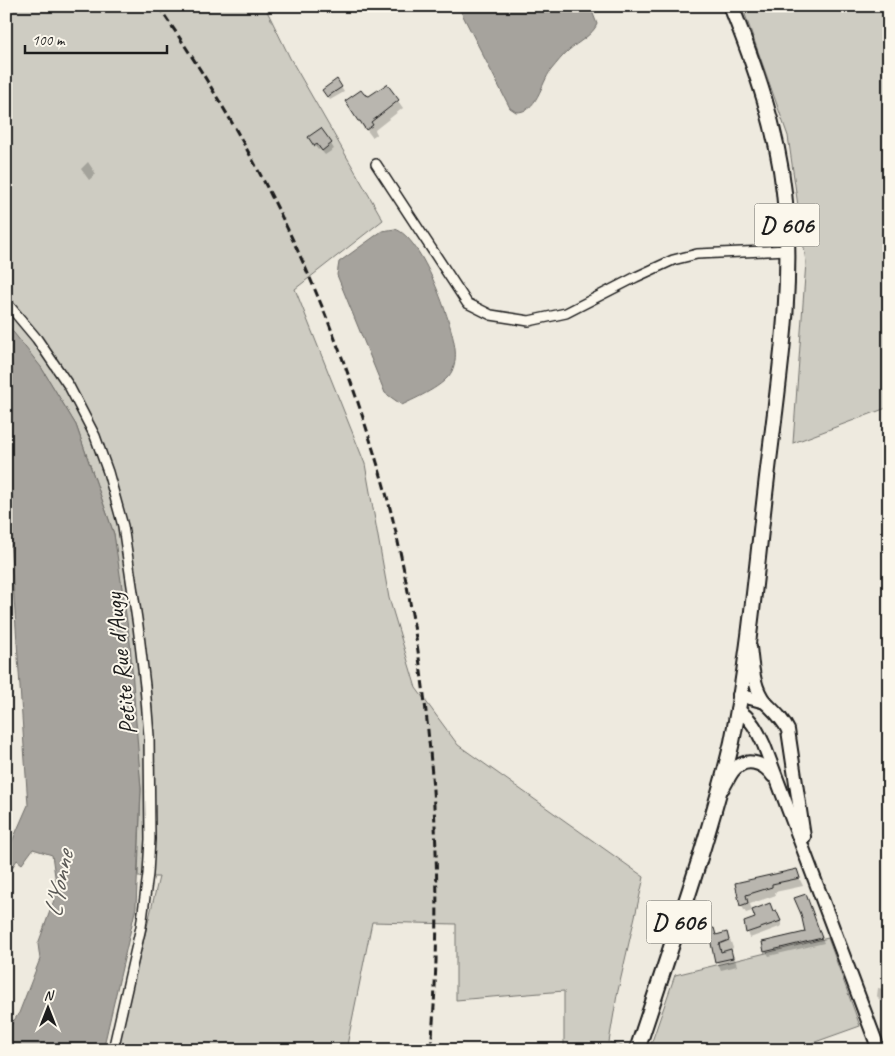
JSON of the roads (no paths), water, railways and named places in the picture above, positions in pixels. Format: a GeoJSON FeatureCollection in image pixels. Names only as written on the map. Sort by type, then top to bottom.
{"type":"FeatureCollection","features":[{"type":"Feature","properties":{"kind":"main road","name":"D 606"},"geometry":{"type":"LineString","coordinates":[[637,1050],[720,794],[737,710],[748,637],[788,293],[788,250],[784,190],[773,130],[762,92],[731,6]]}},
{"type":"Feature","properties":{"kind":"main road"},"geometry":{"type":"LineString","coordinates":[[748,637],[756,682],[765,702],[780,715],[788,730],[808,861]]}},
{"type":"Feature","properties":{"kind":"main road"},"geometry":{"type":"LineString","coordinates":[[739,695],[765,702]]}},
{"type":"Feature","properties":{"kind":"main road"},"geometry":{"type":"LineString","coordinates":[[737,710],[744,713],[758,732],[780,785],[879,1050]]}},
{"type":"Feature","properties":{"kind":"main road"},"geometry":{"type":"LineString","coordinates":[[720,794],[734,770],[747,762],[762,764],[768,768],[780,785],[786,788],[796,783]]}},
{"type":"Feature","properties":{"kind":"street"},"geometry":{"type":"LineString","coordinates":[[376,164],[466,303],[491,316],[529,322],[566,313],[666,263],[697,254],[788,250]]}},
{"type":"Feature","properties":{"kind":"street","name":"Petite Rue d'Augy"},"geometry":{"type":"LineString","coordinates":[[6,302],[37,339],[69,386],[95,436],[108,472],[123,526],[145,686],[149,736],[150,839],[148,874],[141,927],[113,1050]]}},
{"type":"Feature","properties":{"kind":"water"},"geometry":{"type":"Polygon","coordinates":[[[458,6],[590,6],[597,24],[592,32],[566,52],[551,70],[534,103],[523,111],[516,112],[510,108],[458,6]]]}},
{"type":"Feature","properties":{"kind":"water"},"geometry":{"type":"Polygon","coordinates":[[[395,229],[405,235],[425,263],[442,301],[453,336],[455,352],[452,371],[443,382],[402,405],[385,393],[337,275],[339,262],[382,231],[395,229]]]}},
{"type":"Feature","properties":{"kind":"water","name":"L'Yonne"},"geometry":{"type":"Polygon","coordinates":[[[6,323],[41,367],[76,425],[114,534],[130,642],[141,789],[136,907],[103,1050],[6,1050],[6,1032],[19,1013],[40,959],[38,944],[54,900],[56,883],[52,855],[33,849],[22,864],[17,860],[6,877],[6,862],[11,855],[7,853],[28,805],[9,524],[6,515],[6,323]]]}},
{"type":"Feature","properties":{"kind":"railway"},"geometry":{"type":"LineString","coordinates":[[158,6],[191,55],[251,156],[303,262],[347,371],[366,427],[389,506],[409,597],[419,661],[433,790],[437,920],[431,1050]]}}]}
